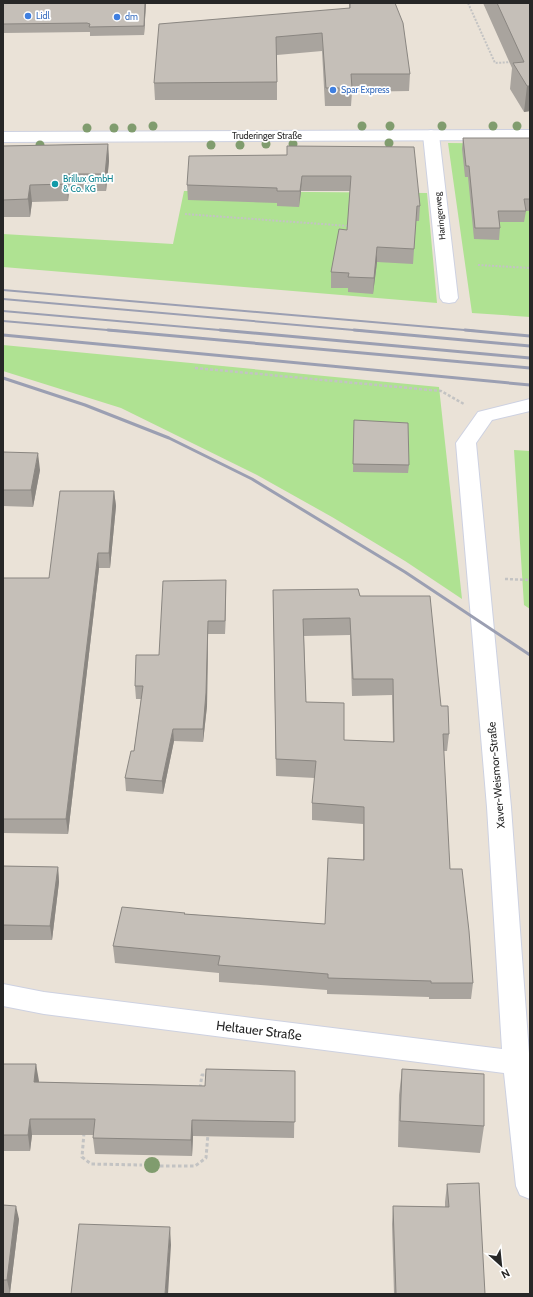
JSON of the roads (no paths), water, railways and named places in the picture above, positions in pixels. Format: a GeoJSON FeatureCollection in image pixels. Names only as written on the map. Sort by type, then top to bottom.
{"type":"FeatureCollection","features":[{"type":"Feature","properties":{"kind":"street","name":"Haringerweg"},"geometry":{"type":"LineString","coordinates":[[431,135],[449,298]]}},
{"type":"Feature","properties":{"kind":"street","name":"Truderinger Straße"},"geometry":{"type":"LineString","coordinates":[[3,137],[530,135]]}},
{"type":"Feature","properties":{"kind":"street","name":"Xaver-Weismor-Straße"},"geometry":{"type":"LineString","coordinates":[[530,405],[485,416],[466,443],[499,807],[516,1063],[530,1186]]}},
{"type":"Feature","properties":{"kind":"street","name":"Heltauer Straße"},"geometry":{"type":"LineString","coordinates":[[3,995],[44,1003],[516,1063]]}},
{"type":"Feature","properties":{"kind":"railway"},"geometry":{"type":"LineString","coordinates":[[3,290],[473,331]]}},
{"type":"Feature","properties":{"kind":"railway"},"geometry":{"type":"LineString","coordinates":[[3,299],[365,331]]}},
{"type":"Feature","properties":{"kind":"railway"},"geometry":{"type":"LineString","coordinates":[[3,311],[231,331]]}},
{"type":"Feature","properties":{"kind":"railway"},"geometry":{"type":"LineString","coordinates":[[3,321],[119,331]]}},
{"type":"Feature","properties":{"kind":"railway"},"geometry":{"type":"LineString","coordinates":[[108,330],[530,368]]}},
{"type":"Feature","properties":{"kind":"railway"},"geometry":{"type":"LineString","coordinates":[[220,330],[530,358]]}},
{"type":"Feature","properties":{"kind":"railway"},"geometry":{"type":"LineString","coordinates":[[354,330],[365,331]]}},
{"type":"Feature","properties":{"kind":"railway"},"geometry":{"type":"LineString","coordinates":[[465,330],[473,331]]}},
{"type":"Feature","properties":{"kind":"railway"},"geometry":{"type":"LineString","coordinates":[[365,331],[530,346]]}},
{"type":"Feature","properties":{"kind":"railway"},"geometry":{"type":"LineString","coordinates":[[473,331],[530,336]]}},
{"type":"Feature","properties":{"kind":"railway"},"geometry":{"type":"LineString","coordinates":[[3,335],[530,385]]}},
{"type":"Feature","properties":{"kind":"railway"},"geometry":{"type":"LineString","coordinates":[[3,378],[85,405],[169,438],[252,479],[405,572],[530,655]]}},
{"type":"Feature","properties":{"kind":"place","name":"Lidl"},"geometry":{"type":"Point","coordinates":[28,16]}},
{"type":"Feature","properties":{"kind":"place","name":"dm"},"geometry":{"type":"Point","coordinates":[117,17]}},
{"type":"Feature","properties":{"kind":"place","name":"Spar Express"},"geometry":{"type":"Point","coordinates":[333,90]}},
{"type":"Feature","properties":{"kind":"place","name":"Brillux GmbH & Co. KG"},"geometry":{"type":"Point","coordinates":[55,184]}}]}
